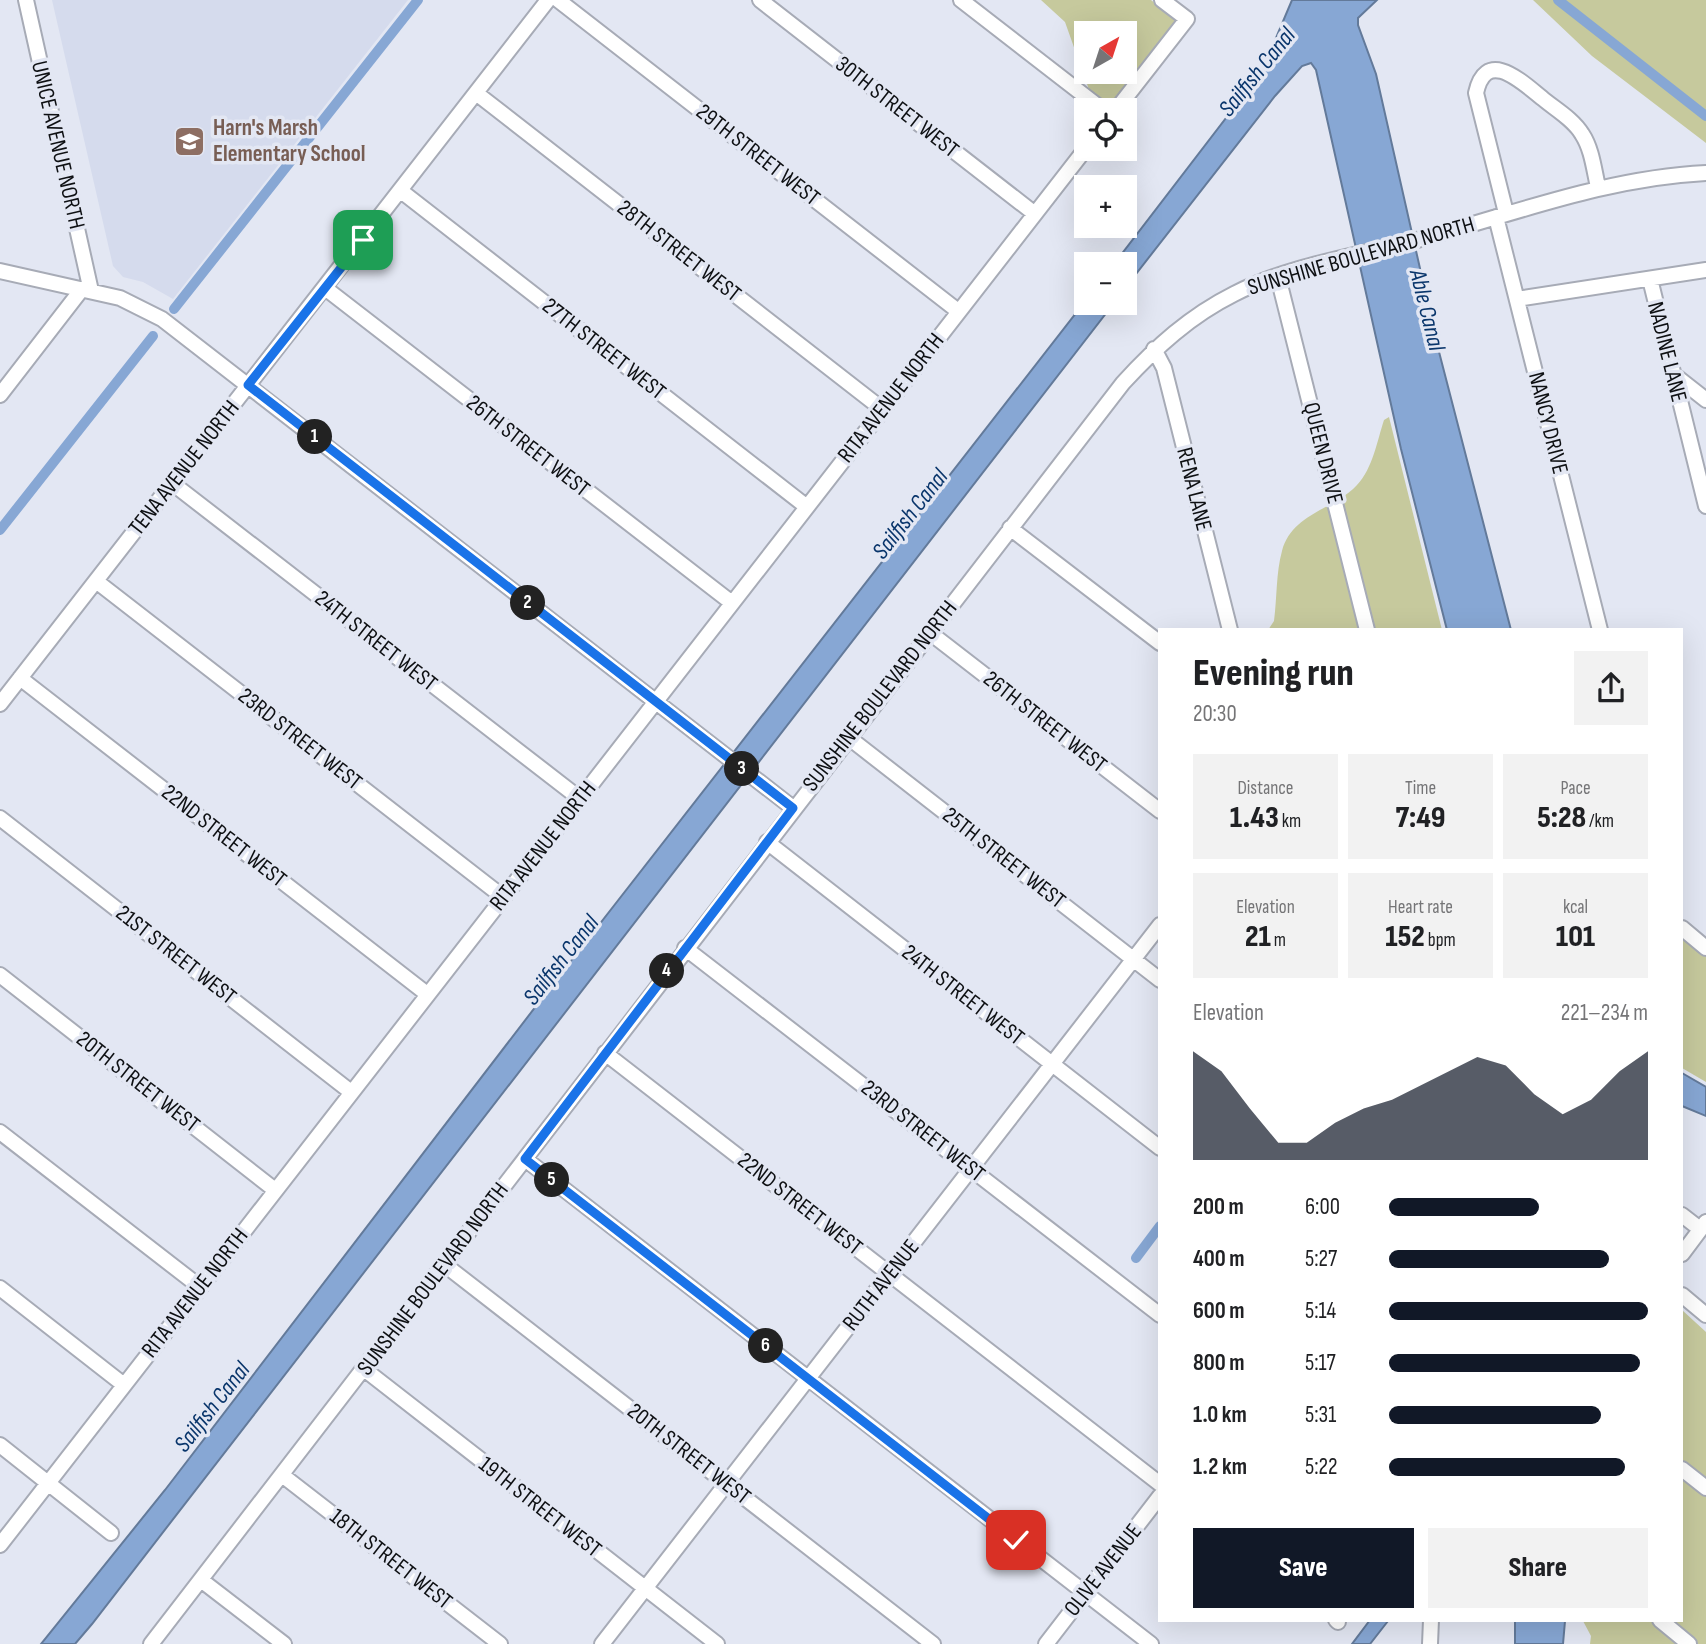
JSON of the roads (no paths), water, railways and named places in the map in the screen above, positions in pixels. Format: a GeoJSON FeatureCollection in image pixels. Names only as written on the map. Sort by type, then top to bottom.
{"type":"FeatureCollection","features":[{"type":"Feature","properties":{"kind":"street","name":"UNICE AVENUE NORTH"},"geometry":{"type":"LineString","coordinates":[[26,0],[87,290]]}},
{"type":"Feature","properties":{"kind":"street","name":"TENA AVENUE NORTH"},"geometry":{"type":"LineString","coordinates":[[0,704],[548,0]]}},
{"type":"Feature","properties":{"kind":"street","name":"29TH STREET WEST"},"geometry":{"type":"LineString","coordinates":[[558,0],[958,311]]}},
{"type":"Feature","properties":{"kind":"street","name":"30TH STREET WEST"},"geometry":{"type":"LineString","coordinates":[[760,0],[1035,214]]}},
{"type":"Feature","properties":{"kind":"street"},"geometry":{"type":"LineString","coordinates":[[961,0],[1088,98]]}},
{"type":"Feature","properties":{"kind":"street"},"geometry":{"type":"LineString","coordinates":[[1125,98],[1186,19],[1162,0]]}},
{"type":"Feature","properties":{"kind":"street","name":"NANCY DRIVE"},"geometry":{"type":"LineString","coordinates":[[1598,187],[1587,144],[1578,128],[1514,76],[1505,71],[1485,73],[1478,82],[1477,104],[1517,299],[1599,628]]}},
{"type":"Feature","properties":{"kind":"street","name":"28TH STREET WEST"},"geometry":{"type":"LineString","coordinates":[[476,93],[883,409]]}},
{"type":"Feature","properties":{"kind":"street","name":"RITA AVENUE NORTH"},"geometry":{"type":"LineString","coordinates":[[0,1545],[1076,161]]}},
{"type":"Feature","properties":{"kind":"street","name":"SUNSHINE BOULEVARD NORTH"},"geometry":{"type":"LineString","coordinates":[[151,1644],[445,1265],[685,947],[1123,383],[1154,349],[1204,310],[1246,288],[1278,277],[1418,240],[1598,187],[1654,176],[1706,173]]}},
{"type":"Feature","properties":{"kind":"street","name":"27TH STREET WEST"},"geometry":{"type":"LineString","coordinates":[[401,191],[807,507]]}},
{"type":"Feature","properties":{"kind":"street"},"geometry":{"type":"LineString","coordinates":[[1517,299],[1706,270]]}},
{"type":"Feature","properties":{"kind":"street"},"geometry":{"type":"LineString","coordinates":[[0,271],[132,303],[162,319],[793,808]]}},
{"type":"Feature","properties":{"kind":"street","name":"QUEEN DRIVE"},"geometry":{"type":"LineString","coordinates":[[1278,277],[1366,628]]}},
{"type":"Feature","properties":{"kind":"street","name":"NADINE LANE"},"geometry":{"type":"LineString","coordinates":[[1650,279],[1706,506]]}},
{"type":"Feature","properties":{"kind":"street","name":"26TH STREET WEST"},"geometry":{"type":"LineString","coordinates":[[325,288],[732,603]]}},
{"type":"Feature","properties":{"kind":"street"},"geometry":{"type":"LineString","coordinates":[[0,395],[87,290]]}},
{"type":"Feature","properties":{"kind":"street","name":"RENA LANE"},"geometry":{"type":"LineString","coordinates":[[1154,349],[1164,368],[1229,628]]}},
{"type":"Feature","properties":{"kind":"street"},"geometry":{"type":"LineString","coordinates":[[1673,374],[1706,400]]}},
{"type":"Feature","properties":{"kind":"street","name":"24TH STREET WEST"},"geometry":{"type":"LineString","coordinates":[[172,483],[579,798]]}},
{"type":"Feature","properties":{"kind":"street"},"geometry":{"type":"LineString","coordinates":[[1010,528],[1158,641]]}},
{"type":"Feature","properties":{"kind":"street","name":"23RD STREET WEST"},"geometry":{"type":"LineString","coordinates":[[96,581],[503,897]]}},
{"type":"Feature","properties":{"kind":"street","name":"26TH STREET WEST"},"geometry":{"type":"LineString","coordinates":[[929,632],[1158,809]]}},
{"type":"Feature","properties":{"kind":"street","name":"22ND STREET WEST"},"geometry":{"type":"LineString","coordinates":[[20,678],[427,994]]}},
{"type":"Feature","properties":{"kind":"street","name":"25TH STREET WEST"},"geometry":{"type":"LineString","coordinates":[[848,737],[1158,978]]}},
{"type":"Feature","properties":{"kind":"street","name":"21ST STREET WEST"},"geometry":{"type":"LineString","coordinates":[[0,818],[351,1092]]}},
{"type":"Feature","properties":{"kind":"street","name":"24TH STREET WEST"},"geometry":{"type":"LineString","coordinates":[[767,842],[1158,1146]]}},
{"type":"Feature","properties":{"kind":"street","name":"RUTH AVENUE"},"geometry":{"type":"LineString","coordinates":[[602,1644],[1158,928]]}},
{"type":"Feature","properties":{"kind":"street"},"geometry":{"type":"LineString","coordinates":[[1683,929],[1706,948]]}},
{"type":"Feature","properties":{"kind":"street","name":"23RD STREET WEST"},"geometry":{"type":"LineString","coordinates":[[685,947],[1158,1313]]}},
{"type":"Feature","properties":{"kind":"street","name":"20TH STREET WEST"},"geometry":{"type":"LineString","coordinates":[[0,975],[275,1190]]}},
{"type":"Feature","properties":{"kind":"street","name":"22ND STREET WEST"},"geometry":{"type":"LineString","coordinates":[[605,1053],[1158,1482]]}},
{"type":"Feature","properties":{"kind":"street"},"geometry":{"type":"LineString","coordinates":[[0,1132],[200,1287]]}},
{"type":"Feature","properties":{"kind":"street"},"geometry":{"type":"LineString","coordinates":[[525,1159],[1151,1644]]}},
{"type":"Feature","properties":{"kind":"street"},"geometry":{"type":"LineString","coordinates":[[1683,1215],[1703,1225],[1683,1253]]}},
{"type":"Feature","properties":{"kind":"street","name":"20TH STREET WEST"},"geometry":{"type":"LineString","coordinates":[[445,1265],[933,1644]]}},
{"type":"Feature","properties":{"kind":"street"},"geometry":{"type":"LineString","coordinates":[[0,1289],[124,1385]]}},
{"type":"Feature","properties":{"kind":"street"},"geometry":{"type":"LineString","coordinates":[[1683,1296],[1706,1315]]}},
{"type":"Feature","properties":{"kind":"street","name":"19TH STREET WEST"},"geometry":{"type":"LineString","coordinates":[[364,1369],[716,1644]]}},
{"type":"Feature","properties":{"kind":"street"},"geometry":{"type":"LineString","coordinates":[[0,1445],[111,1533]]}},
{"type":"Feature","properties":{"kind":"street"},"geometry":{"type":"LineString","coordinates":[[1683,1470],[1706,1488]]}},
{"type":"Feature","properties":{"kind":"street","name":"18TH STREET WEST"},"geometry":{"type":"LineString","coordinates":[[282,1475],[500,1644]]}},
{"type":"Feature","properties":{"kind":"street","name":"OLIVE AVENUE"},"geometry":{"type":"LineString","coordinates":[[1046,1644],[1158,1499]]}},
{"type":"Feature","properties":{"kind":"street"},"geometry":{"type":"LineString","coordinates":[[201,1580],[284,1644]]}},
{"type":"Feature","properties":{"kind":"street"},"geometry":{"type":"LineString","coordinates":[[1430,1644],[1431,1622]]}},
{"type":"Feature","properties":{"kind":"street"},"geometry":{"type":"LineString","coordinates":[[1662,1622],[1689,1644]]}},
{"type":"Feature","properties":{"kind":"water","name":"Able Canal"},"geometry":{"type":"Polygon","coordinates":[[[1292,0],[1377,0],[1358,18],[1358,25],[1376,74],[1438,348],[1510,628],[1446,628],[1401,449],[1316,70],[1311,63],[1302,66],[1275,96],[1137,273],[1137,252],[1123,252],[1134,238],[1137,238],[1137,234],[1262,71],[1292,0]]]}},
{"type":"Feature","properties":{"kind":"water"},"geometry":{"type":"Polygon","coordinates":[[[1075,315],[1105,315],[92,1624],[75,1644],[41,1644],[165,1490],[556,980],[1075,315]]]}},
{"type":"Feature","properties":{"kind":"water"},"geometry":{"type":"Polygon","coordinates":[[[1683,1074],[1706,1087],[1706,1116],[1683,1106],[1683,1074]]]}},
{"type":"Feature","properties":{"kind":"water"},"geometry":{"type":"Polygon","coordinates":[[[1368,1622],[1387,1622],[1370,1644],[1352,1644],[1368,1622]]]}},
{"type":"Feature","properties":{"kind":"water"},"geometry":{"type":"Polygon","coordinates":[[[1515,1622],[1565,1622],[1563,1644],[1515,1644],[1515,1622]]]}},
{"type":"Feature","properties":{"kind":"waterway"},"geometry":{"type":"LineString","coordinates":[[174,309],[418,0]]}},
{"type":"Feature","properties":{"kind":"waterway"},"geometry":{"type":"LineString","coordinates":[[1558,0],[1706,116]]}},
{"type":"Feature","properties":{"kind":"waterway"},"geometry":{"type":"LineString","coordinates":[[0,530],[153,336]]}},
{"type":"Feature","properties":{"kind":"waterway"},"geometry":{"type":"LineString","coordinates":[[1136,1258],[1158,1229]]}},
{"type":"Feature","properties":{"kind":"place","name":"Harn's Marsh Elementary School"},"geometry":{"type":"Point","coordinates":[190,141]}},
{"type":"Feature","properties":{"kind":"water label","name":"Sailfish Canal"},"geometry":{"type":"Point","coordinates":[1257,72]}},
{"type":"Feature","properties":{"kind":"water label","name":"Sailfish Canal"},"geometry":{"type":"Point","coordinates":[910,514]}},
{"type":"Feature","properties":{"kind":"water label","name":"Sailfish Canal"},"geometry":{"type":"Point","coordinates":[561,960]}},
{"type":"Feature","properties":{"kind":"water label","name":"Sailfish Canal"},"geometry":{"type":"Point","coordinates":[212,1407]}}]}
